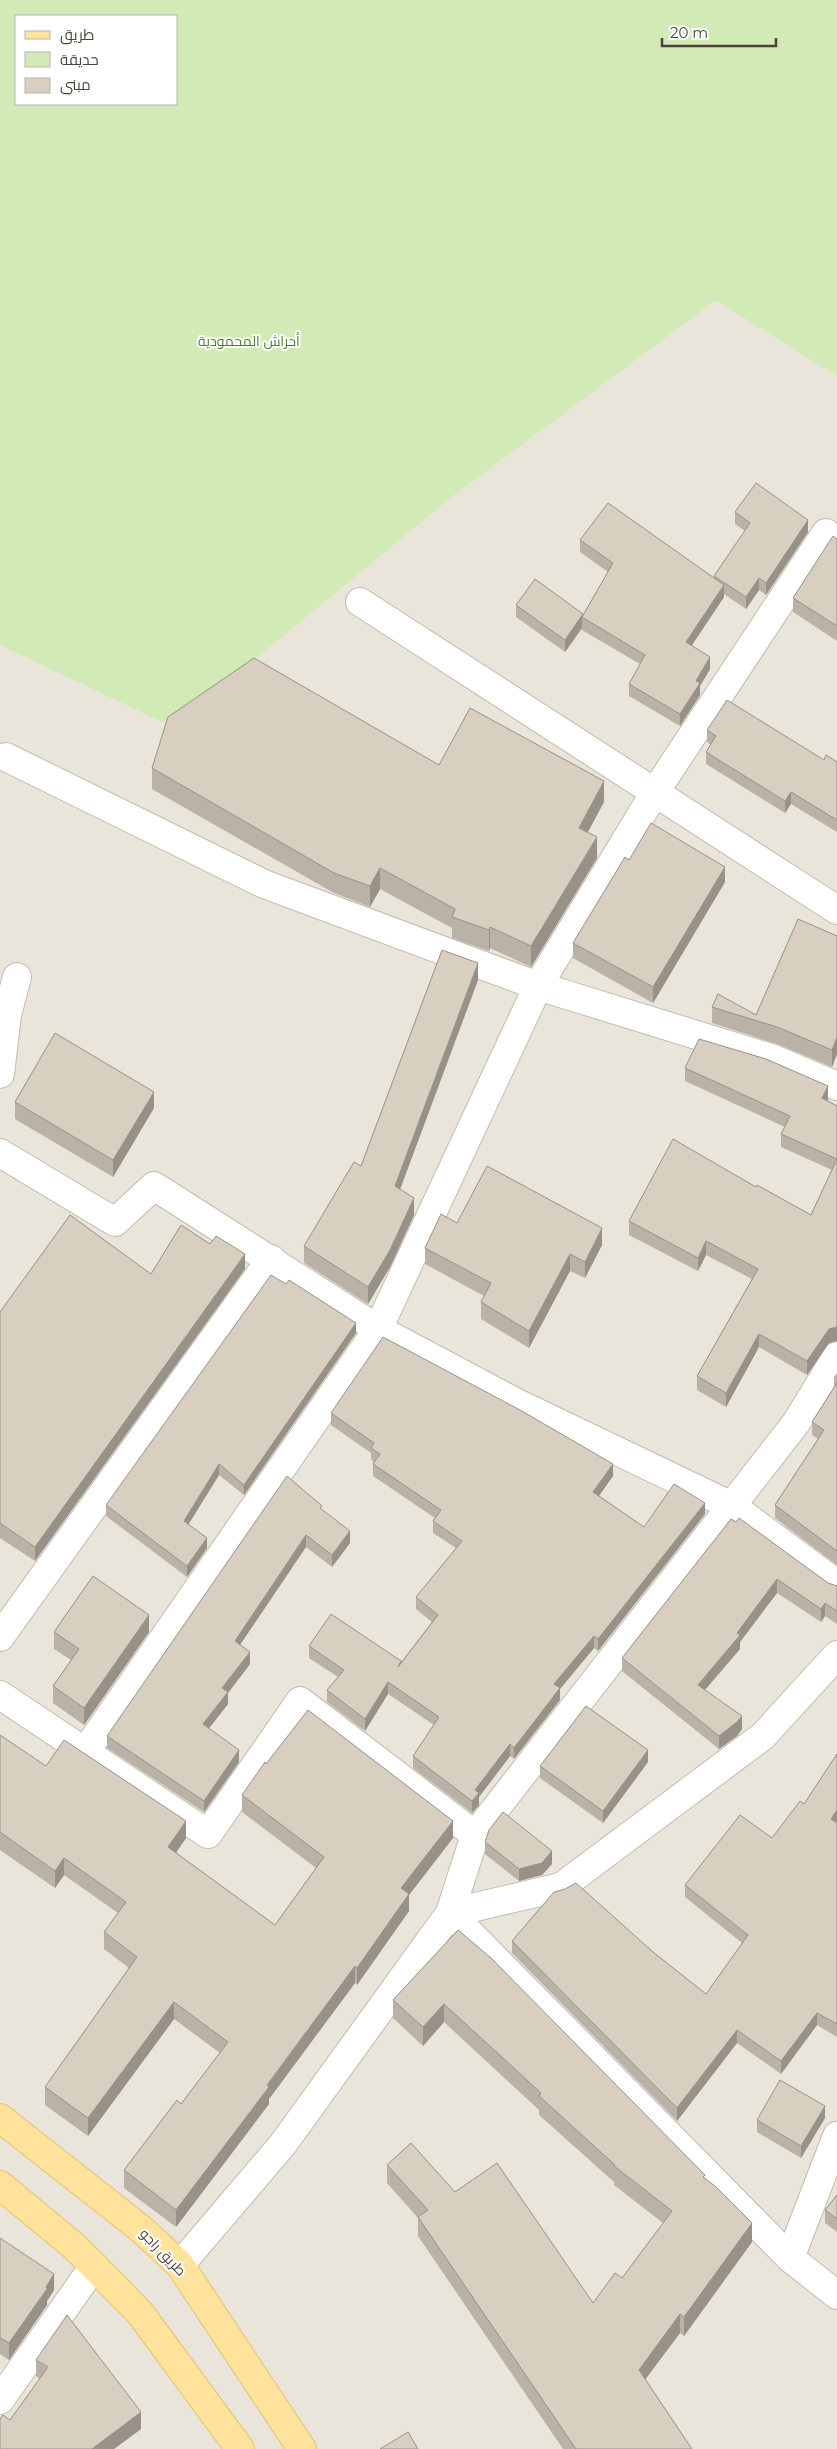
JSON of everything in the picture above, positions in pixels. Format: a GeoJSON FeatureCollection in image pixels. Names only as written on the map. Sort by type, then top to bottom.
{"type":"FeatureCollection","features":[{"type":"Feature","properties":{"kind":"main road","name":"طريق راجو"},"geometry":{"type":"LineString","coordinates":[[0,2118],[142,2229],[180,2265],[302,2449]]}},
{"type":"Feature","properties":{"kind":"main road"},"geometry":{"type":"LineString","coordinates":[[0,2185],[30,2208],[94,2266],[140,2313],[240,2449]]}},
{"type":"Feature","properties":{"kind":"street"},"geometry":{"type":"LineString","coordinates":[[84,1752],[378,1329],[538,986],[655,792],[826,533]]}},
{"type":"Feature","properties":{"kind":"street"},"geometry":{"type":"LineString","coordinates":[[360,602],[837,910]]}},
{"type":"Feature","properties":{"kind":"street"},"geometry":{"type":"LineString","coordinates":[[6,757],[264,884],[538,986],[771,1058],[837,1086]]}},
{"type":"Feature","properties":{"kind":"street"},"geometry":{"type":"LineString","coordinates":[[0,1074],[7,1016],[17,977]]}},
{"type":"Feature","properties":{"kind":"street"},"geometry":{"type":"LineString","coordinates":[[0,1154],[115,1222],[154,1186],[378,1329],[515,1402],[732,1506],[837,1584]]}},
{"type":"Feature","properties":{"kind":"street"},"geometry":{"type":"LineString","coordinates":[[0,1637],[271,1260]]}},
{"type":"Feature","properties":{"kind":"street"},"geometry":{"type":"LineString","coordinates":[[180,2265],[283,2144],[450,1913],[475,1835],[796,1423],[837,1356]]}},
{"type":"Feature","properties":{"kind":"street"},"geometry":{"type":"LineString","coordinates":[[450,1913],[561,1887],[763,1736],[837,1655]]}},
{"type":"Feature","properties":{"kind":"street"},"geometry":{"type":"LineString","coordinates":[[0,1695],[208,1834],[300,1702],[475,1835]]}},
{"type":"Feature","properties":{"kind":"street"},"geometry":{"type":"LineString","coordinates":[[450,1913],[790,2258],[837,2294]]}},
{"type":"Feature","properties":{"kind":"street"},"geometry":{"type":"LineString","coordinates":[[790,2258],[837,2136]]}},
{"type":"Feature","properties":{"kind":"street"},"geometry":{"type":"LineString","coordinates":[[0,2400],[94,2266]]}},
{"type":"Feature","properties":{"kind":"shaded area"},"geometry":{"type":"Polygon","coordinates":[[[0,0],[837,0],[837,2449],[0,2449],[0,0]]]}},
{"type":"Feature","properties":{"kind":"green space","name":"أحراش المحمودية"},"geometry":{"type":"Polygon","coordinates":[[[0,0],[837,0],[837,376],[716,300],[454,495],[173,727],[0,645],[0,0]]]}},
{"type":"Feature","properties":{"kind":"building"},"geometry":{"type":"Polygon","coordinates":[[[756,483],[808,520],[766,583],[759,578],[746,597],[714,576],[750,523],[735,512],[756,483]]]}},
{"type":"Feature","properties":{"kind":"building"},"geometry":{"type":"Polygon","coordinates":[[[608,503],[724,585],[686,642],[710,657],[696,681],[700,683],[680,714],[629,684],[645,655],[582,617],[613,563],[580,540],[608,503]]]}},
{"type":"Feature","properties":{"kind":"building"},"geometry":{"type":"Polygon","coordinates":[[[833,536],[837,539],[837,626],[793,598],[833,536]]]}},
{"type":"Feature","properties":{"kind":"building"},"geometry":{"type":"Polygon","coordinates":[[[535,579],[583,614],[565,640],[516,605],[535,579]]]}},
{"type":"Feature","properties":{"kind":"building"},"geometry":{"type":"Polygon","coordinates":[[[254,658],[439,765],[470,708],[604,781],[579,828],[597,837],[531,946],[490,927],[489,930],[452,917],[455,909],[380,868],[370,886],[334,873],[152,768],[168,717],[254,658]]]}},
{"type":"Feature","properties":{"kind":"building"},"geometry":{"type":"Polygon","coordinates":[[[727,700],[824,760],[826,755],[837,762],[837,820],[791,792],[785,801],[706,752],[716,736],[707,730],[727,700]]]}},
{"type":"Feature","properties":{"kind":"building"},"geometry":{"type":"Polygon","coordinates":[[[651,823],[725,867],[653,987],[573,943],[625,857],[629,860],[651,823]]]}},
{"type":"Feature","properties":{"kind":"building"},"geometry":{"type":"Polygon","coordinates":[[[798,919],[837,936],[837,1037],[832,1050],[777,1027],[712,1007],[718,994],[756,1015],[798,919]]]}},
{"type":"Feature","properties":{"kind":"building"},"geometry":{"type":"Polygon","coordinates":[[[442,950],[478,963],[395,1186],[414,1198],[390,1250],[368,1287],[304,1246],[354,1162],[361,1166],[442,950]]]}},
{"type":"Feature","properties":{"kind":"building"},"geometry":{"type":"Polygon","coordinates":[[[55,1033],[154,1092],[113,1160],[15,1102],[55,1033]]]}},
{"type":"Feature","properties":{"kind":"building"},"geometry":{"type":"Polygon","coordinates":[[[699,1039],[766,1059],[828,1086],[822,1098],[837,1106],[837,1159],[781,1134],[790,1116],[685,1068],[699,1039]]]}},
{"type":"Feature","properties":{"kind":"building"},"geometry":{"type":"Polygon","coordinates":[[[673,1139],[756,1187],[757,1185],[811,1215],[837,1159],[837,1327],[829,1329],[807,1361],[759,1334],[726,1393],[697,1376],[758,1269],[706,1241],[698,1258],[629,1221],[673,1139]]]}},
{"type":"Feature","properties":{"kind":"building"},"geometry":{"type":"Polygon","coordinates":[[[487,1166],[602,1228],[585,1262],[570,1254],[529,1331],[481,1302],[491,1283],[425,1248],[441,1214],[457,1223],[487,1166]]]}},
{"type":"Feature","properties":{"kind":"building"},"geometry":{"type":"Polygon","coordinates":[[[70,1215],[151,1274],[181,1225],[210,1244],[216,1236],[245,1254],[35,1547],[0,1523],[0,1312],[70,1215]]]}},
{"type":"Feature","properties":{"kind":"building"},"geometry":{"type":"Polygon","coordinates":[[[271,1275],[286,1284],[289,1280],[356,1323],[244,1485],[219,1464],[184,1521],[207,1538],[187,1566],[106,1505],[271,1275]]]}},
{"type":"Feature","properties":{"kind":"building"},"geometry":{"type":"Polygon","coordinates":[[[383,1337],[520,1410],[613,1464],[593,1492],[644,1527],[674,1484],[705,1503],[598,1639],[594,1636],[554,1684],[560,1688],[514,1748],[510,1744],[475,1790],[479,1793],[472,1801],[413,1756],[439,1717],[388,1682],[365,1719],[327,1690],[344,1670],[309,1646],[331,1614],[401,1661],[398,1667],[438,1615],[416,1597],[462,1541],[433,1521],[441,1510],[373,1464],[380,1454],[371,1448],[374,1443],[331,1413],[383,1337]]]}},
{"type":"Feature","properties":{"kind":"building"},"geometry":{"type":"Polygon","coordinates":[[[837,1383],[837,1551],[775,1505],[824,1430],[812,1422],[837,1383]]]}},
{"type":"Feature","properties":{"kind":"building"},"geometry":{"type":"Polygon","coordinates":[[[287,1476],[322,1506],[320,1508],[350,1531],[332,1555],[306,1535],[235,1641],[250,1652],[222,1688],[228,1692],[203,1724],[239,1750],[204,1801],[107,1736],[287,1476]]]}},
{"type":"Feature","properties":{"kind":"building"},"geometry":{"type":"Polygon","coordinates":[[[739,1518],[828,1583],[837,1586],[837,1611],[825,1603],[821,1609],[777,1579],[737,1633],[740,1635],[698,1685],[742,1716],[719,1736],[622,1658],[731,1519],[736,1522],[739,1518]]]}},
{"type":"Feature","properties":{"kind":"building"},"geometry":{"type":"Polygon","coordinates":[[[93,1576],[149,1615],[84,1708],[53,1686],[79,1649],[54,1632],[93,1576]]]}},
{"type":"Feature","properties":{"kind":"building"},"geometry":{"type":"Polygon","coordinates":[[[586,1706],[648,1750],[603,1811],[540,1766],[586,1706]]]}},
{"type":"Feature","properties":{"kind":"building"},"geometry":{"type":"Polygon","coordinates":[[[308,1710],[453,1821],[401,1888],[409,1894],[357,1968],[355,1966],[267,2085],[269,2087],[176,2210],[124,2170],[177,2100],[181,2104],[228,2042],[174,2002],[88,2118],[45,2087],[137,1957],[104,1932],[126,1902],[64,1858],[55,1871],[0,1832],[0,1735],[46,1766],[64,1740],[186,1821],[168,1847],[275,1925],[324,1857],[242,1795],[265,1762],[266,1764],[308,1710]]]}},
{"type":"Feature","properties":{"kind":"building"},"geometry":{"type":"Polygon","coordinates":[[[837,1754],[837,1810],[831,1819],[837,1823],[837,2024],[817,2013],[781,2061],[737,2030],[677,2108],[512,1941],[554,1892],[576,1883],[653,1952],[706,1994],[748,1935],[685,1885],[740,1815],[772,1838],[800,1801],[804,1804],[837,1754]]]}},
{"type":"Feature","properties":{"kind":"building"},"geometry":{"type":"Polygon","coordinates":[[[503,1812],[552,1851],[542,1863],[519,1869],[485,1842],[489,1830],[503,1812]]]}},
{"type":"Feature","properties":{"kind":"building"},"geometry":{"type":"Polygon","coordinates":[[[458,1930],[491,1958],[705,2175],[703,2177],[715,2186],[752,2223],[684,2317],[680,2314],[639,2370],[692,2449],[576,2449],[418,2217],[428,2210],[387,2165],[411,2143],[455,2192],[497,2163],[593,2303],[615,2273],[622,2278],[672,2211],[614,2166],[539,2096],[541,2093],[444,2004],[423,2027],[393,2000],[458,1930]]]}},
{"type":"Feature","properties":{"kind":"building"},"geometry":{"type":"Polygon","coordinates":[[[780,2080],[825,2106],[801,2146],[757,2120],[780,2080]]]}},
{"type":"Feature","properties":{"kind":"building"},"geometry":{"type":"Polygon","coordinates":[[[837,2195],[837,2219],[825,2210],[837,2195]]]}},
{"type":"Feature","properties":{"kind":"building"},"geometry":{"type":"Polygon","coordinates":[[[0,2238],[54,2274],[46,2287],[47,2289],[9,2343],[0,2338],[0,2238]]]}},
{"type":"Feature","properties":{"kind":"building"},"geometry":{"type":"Polygon","coordinates":[[[67,2315],[141,2412],[92,2449],[0,2449],[0,2419],[3,2415],[10,2420],[48,2367],[36,2360],[67,2315]]]}},
{"type":"Feature","properties":{"kind":"building"},"geometry":{"type":"Polygon","coordinates":[[[408,2432],[418,2449],[380,2449],[408,2432]]]}}]}
